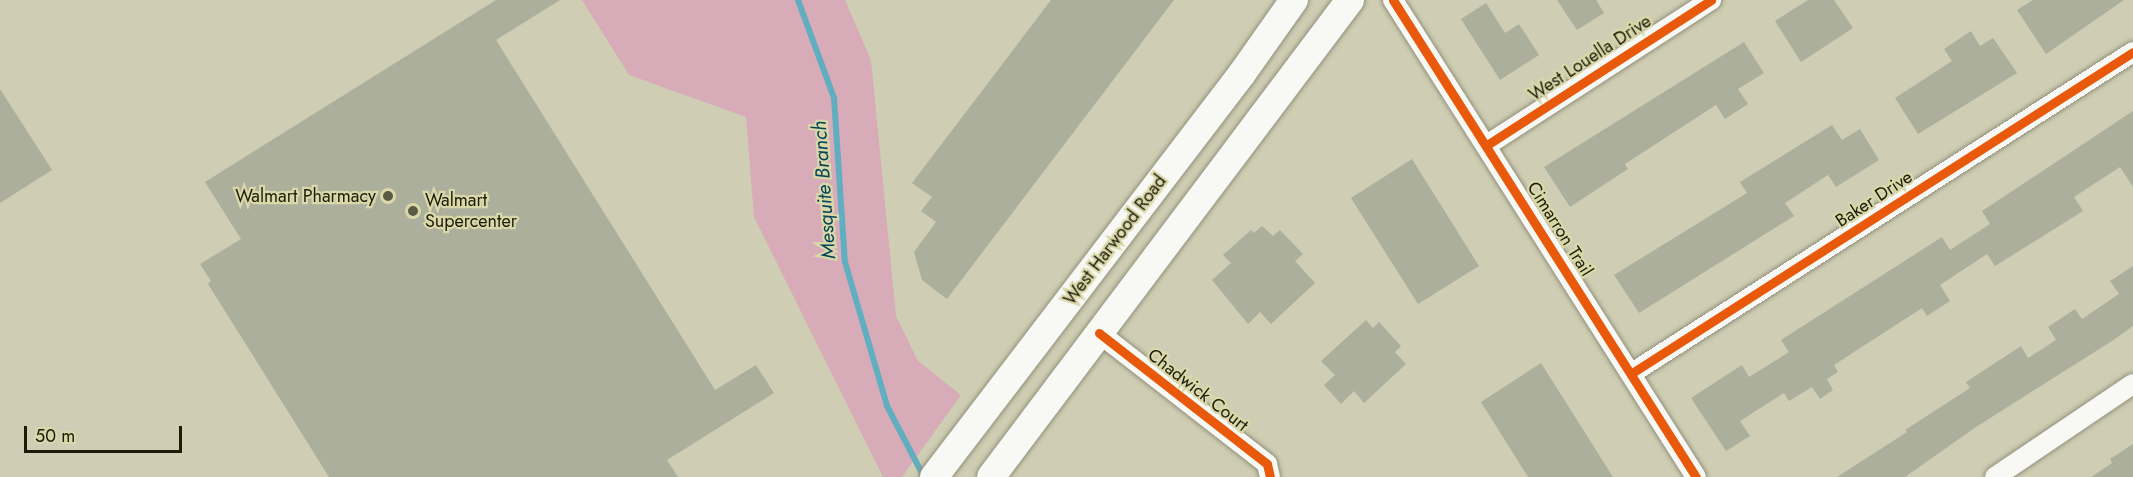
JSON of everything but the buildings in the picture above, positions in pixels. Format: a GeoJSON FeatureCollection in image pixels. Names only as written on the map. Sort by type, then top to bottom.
{"type":"FeatureCollection","features":[{"type":"Feature","properties":{"kind":"main road","name":"West Harwood Road"},"geometry":{"type":"LineString","coordinates":[[934,477],[1294,0]]}},
{"type":"Feature","properties":{"kind":"main road"},"geometry":{"type":"LineString","coordinates":[[991,477],[1350,0]]}},
{"type":"Feature","properties":{"kind":"street","name":"Cimarron Trail"},"geometry":{"type":"LineString","coordinates":[[1393,0],[1696,477]]}},
{"type":"Feature","properties":{"kind":"street","name":"West Louella Drive"},"geometry":{"type":"LineString","coordinates":[[1487,145],[1711,0]]}},
{"type":"Feature","properties":{"kind":"street","name":"Baker Drive"},"geometry":{"type":"LineString","coordinates":[[1632,373],[2133,52]]}},
{"type":"Feature","properties":{"kind":"street","name":"Chadwick Court"},"geometry":{"type":"LineString","coordinates":[[1099,333],[1267,464],[1270,477]]}},
{"type":"Feature","properties":{"kind":"street"},"geometry":{"type":"LineString","coordinates":[[1995,477],[2133,384]]}},
{"type":"Feature","properties":{"kind":"shaded area"},"geometry":{"type":"Polygon","coordinates":[[[582,0],[845,0],[871,60],[896,316],[918,361],[961,395],[902,477],[883,477],[754,217],[746,117],[629,75],[582,0]]]}},
{"type":"Feature","properties":{"kind":"waterway","name":"Mesquite Branch"},"geometry":{"type":"LineString","coordinates":[[798,0],[834,98],[845,262],[887,406],[924,477]]}},
{"type":"Feature","properties":{"kind":"cycle path"},"geometry":{"type":"LineString","coordinates":[[1393,0],[1696,477]]}},
{"type":"Feature","properties":{"kind":"cycle path"},"geometry":{"type":"LineString","coordinates":[[1487,145],[1711,0]]}},
{"type":"Feature","properties":{"kind":"cycle path"},"geometry":{"type":"LineString","coordinates":[[1632,373],[2133,52]]}},
{"type":"Feature","properties":{"kind":"cycle path"},"geometry":{"type":"LineString","coordinates":[[1099,333],[1267,464],[1270,477]]}},
{"type":"Feature","properties":{"kind":"place","name":"Walmart Pharmacy"},"geometry":{"type":"Point","coordinates":[388,196]}},
{"type":"Feature","properties":{"kind":"place","name":"Walmart Supercenter"},"geometry":{"type":"Point","coordinates":[413,211]}}]}
